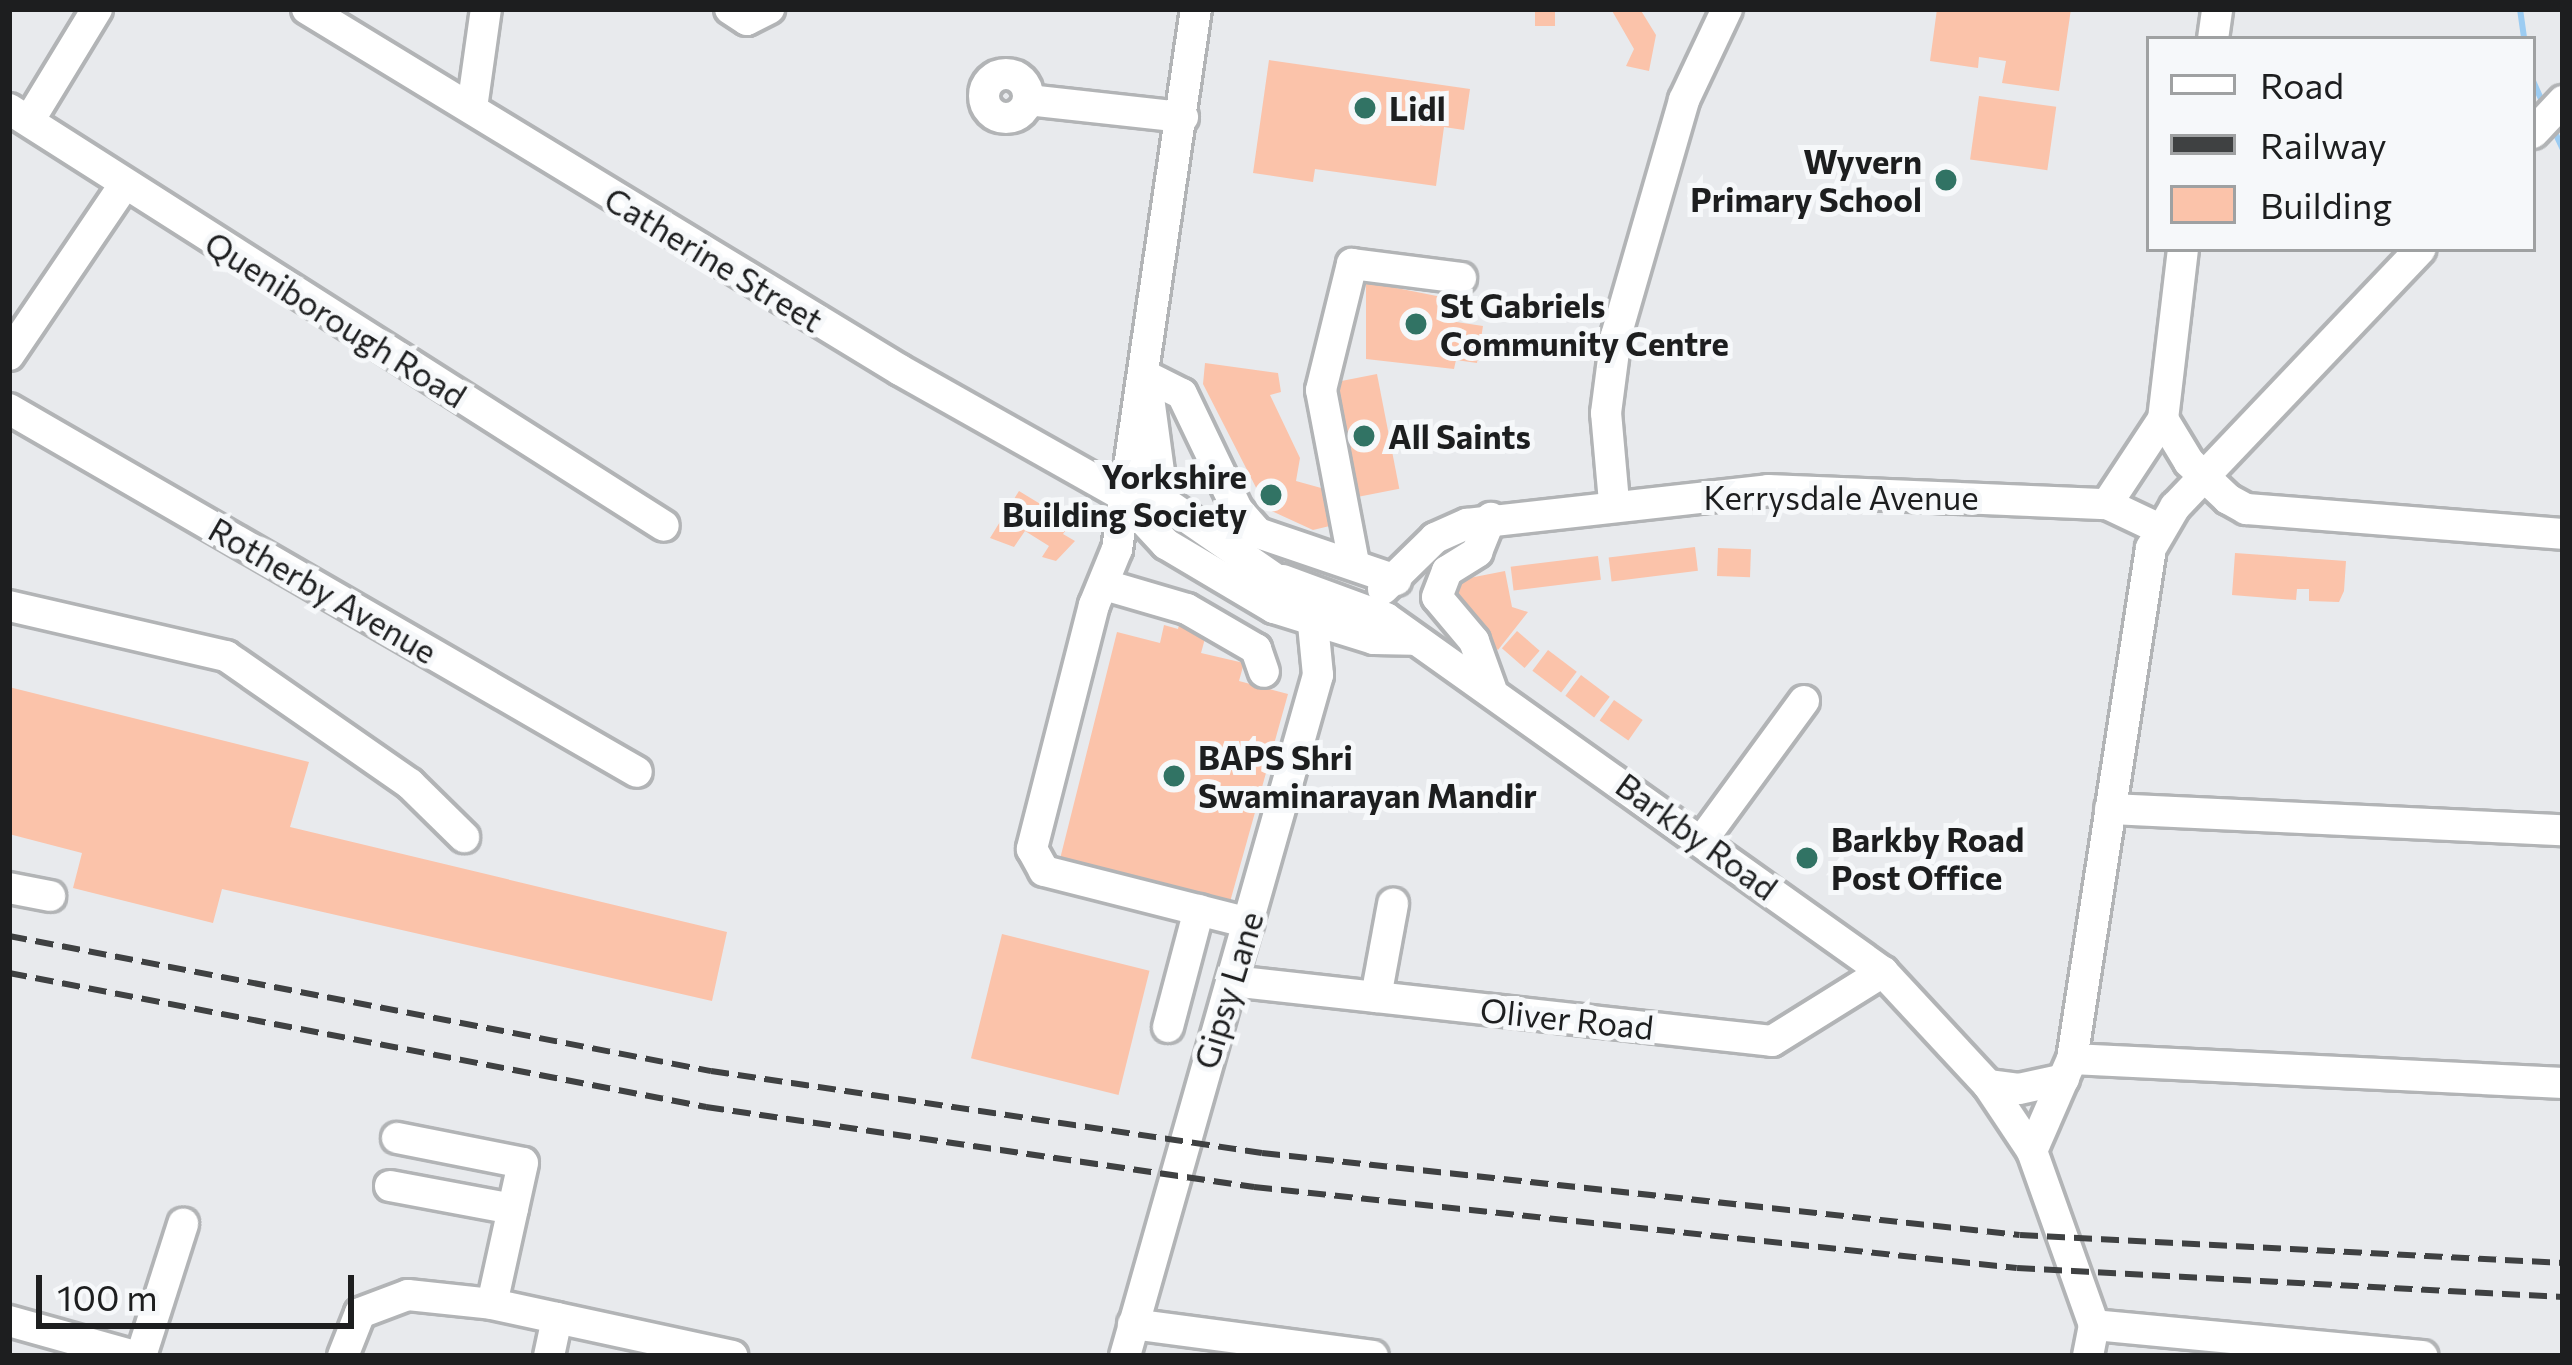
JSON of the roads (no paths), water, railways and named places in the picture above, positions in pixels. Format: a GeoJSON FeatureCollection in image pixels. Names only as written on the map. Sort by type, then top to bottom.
{"type":"FeatureCollection","features":[{"type":"Feature","properties":{"kind":"street"},"geometry":{"type":"LineString","coordinates":[[19,115],[98,9]]}},
{"type":"Feature","properties":{"kind":"street","name":"Catherine Street"},"geometry":{"type":"LineString","coordinates":[[307,9],[1126,501]]}},
{"type":"Feature","properties":{"kind":"street"},"geometry":{"type":"LineString","coordinates":[[472,108],[486,9]]}},
{"type":"Feature","properties":{"kind":"street"},"geometry":{"type":"LineString","coordinates":[[730,9],[747,20],[769,9]]}},
{"type":"Feature","properties":{"kind":"street"},"geometry":{"type":"LineString","coordinates":[[1196,9],[1183,117],[1184,190],[1135,429],[1126,501],[1034,857],[1044,871],[1249,923]]}},
{"type":"Feature","properties":{"kind":"street"},"geometry":{"type":"LineString","coordinates":[[1614,502],[1606,413],[1616,336],[1684,100],[1727,9]]}},
{"type":"Feature","properties":{"kind":"street"},"geometry":{"type":"LineString","coordinates":[[1028,100],[1183,117]]}},
{"type":"Feature","properties":{"kind":"street"},"geometry":{"type":"LineString","coordinates":[[2536,130],[2563,100]]}},
{"type":"Feature","properties":{"kind":"street","name":"Queniborough Road"},"geometry":{"type":"LineString","coordinates":[[19,115],[664,526]]}},
{"type":"Feature","properties":{"kind":"street"},"geometry":{"type":"LineString","coordinates":[[9,355],[124,185]]}},
{"type":"Feature","properties":{"kind":"street"},"geometry":{"type":"LineString","coordinates":[[2107,505],[2163,419],[2182,252]]}},
{"type":"Feature","properties":{"kind":"street"},"geometry":{"type":"LineString","coordinates":[[2032,1151],[2068,1069],[2144,584],[2160,530],[2203,477],[2419,252]]}},
{"type":"Feature","properties":{"kind":"street"},"geometry":{"type":"LineString","coordinates":[[1354,563],[1321,390],[1352,264],[1461,278]]}},
{"type":"Feature","properties":{"kind":"street"},"geometry":{"type":"LineString","coordinates":[[1146,376],[1155,484],[1175,514]]}},
{"type":"Feature","properties":{"kind":"street"},"geometry":{"type":"LineString","coordinates":[[1126,501],[1166,544],[1312,624],[1374,639],[1413,640],[1396,580],[1258,533],[1237,509],[1182,394],[1146,376]]}},
{"type":"Feature","properties":{"kind":"street","name":"Rotherby Avenue"},"geometry":{"type":"LineString","coordinates":[[9,409],[637,772]]}},
{"type":"Feature","properties":{"kind":"street"},"geometry":{"type":"LineString","coordinates":[[2163,419],[2203,477],[2246,509],[2563,534]]}},
{"type":"Feature","properties":{"kind":"street"},"geometry":{"type":"LineString","coordinates":[[1059,463],[1095,461],[1117,451],[1135,429]]}},
{"type":"Feature","properties":{"kind":"street","name":"Kerrysdale Avenue"},"geometry":{"type":"LineString","coordinates":[[1312,624],[1396,580],[1435,538],[1491,518],[1614,502],[1768,490],[2107,505],[2160,530]]}},
{"type":"Feature","properties":{"kind":"street","name":"Gipsy Lane"},"geometry":{"type":"LineString","coordinates":[[1125,1356],[1318,675],[1312,624],[1281,580],[1175,514],[1126,501]]}},
{"type":"Feature","properties":{"kind":"street"},"geometry":{"type":"LineString","coordinates":[[1491,518],[1477,553],[1447,571],[1436,597],[1474,640],[1491,688]]}},
{"type":"Feature","properties":{"kind":"street","name":"Barkby Road"},"geometry":{"type":"LineString","coordinates":[[1281,580],[1354,604],[1491,688],[1883,972],[1988,1084],[2032,1151],[2093,1324]]}},
{"type":"Feature","properties":{"kind":"street"},"geometry":{"type":"LineString","coordinates":[[1105,585],[1187,609],[1256,650],[1264,672]]}},
{"type":"Feature","properties":{"kind":"street"},"geometry":{"type":"LineString","coordinates":[[9,606],[226,656],[410,784],[464,837]]}},
{"type":"Feature","properties":{"kind":"street"},"geometry":{"type":"LineString","coordinates":[[1318,675],[1374,639]]}},
{"type":"Feature","properties":{"kind":"street"},"geometry":{"type":"LineString","coordinates":[[1703,839],[1804,701]]}},
{"type":"Feature","properties":{"kind":"street"},"geometry":{"type":"LineString","coordinates":[[2110,809],[2563,830]]}},
{"type":"Feature","properties":{"kind":"street"},"geometry":{"type":"LineString","coordinates":[[9,888],[50,896]]}},
{"type":"Feature","properties":{"kind":"street"},"geometry":{"type":"LineString","coordinates":[[1376,997],[1393,904]]}},
{"type":"Feature","properties":{"kind":"street"},"geometry":{"type":"LineString","coordinates":[[1168,1028],[1199,910]]}},
{"type":"Feature","properties":{"kind":"street","name":"Oliver Road"},"geometry":{"type":"LineString","coordinates":[[1232,981],[1772,1041],[1883,972]]}},
{"type":"Feature","properties":{"kind":"street"},"geometry":{"type":"LineString","coordinates":[[1988,1084],[2019,1089],[2068,1069],[2563,1083]]}},
{"type":"Feature","properties":{"kind":"street"},"geometry":{"type":"LineString","coordinates":[[397,1138],[523,1162],[492,1304]]}},
{"type":"Feature","properties":{"kind":"street"},"geometry":{"type":"LineString","coordinates":[[390,1186],[513,1209]]}},
{"type":"Feature","properties":{"kind":"street"},"geometry":{"type":"LineString","coordinates":[[9,1322],[138,1356],[183,1224]]}},
{"type":"Feature","properties":{"kind":"street"},"geometry":{"type":"LineString","coordinates":[[343,1356],[361,1313],[409,1295],[492,1304],[732,1356]]}},
{"type":"Feature","properties":{"kind":"street"},"geometry":{"type":"LineString","coordinates":[[549,1356],[557,1318]]}},
{"type":"Feature","properties":{"kind":"street"},"geometry":{"type":"LineString","coordinates":[[1132,1324],[1373,1356]]}},
{"type":"Feature","properties":{"kind":"street"},"geometry":{"type":"LineString","coordinates":[[2088,1356],[2093,1324],[2423,1356]]}},
{"type":"Feature","properties":{"kind":"waterway"},"geometry":{"type":"LineString","coordinates":[[2520,9],[2524,36]]}},
{"type":"Feature","properties":{"kind":"waterway"},"geometry":{"type":"LineString","coordinates":[[2536,88],[2545,108]]}},
{"type":"Feature","properties":{"kind":"waterway"},"geometry":{"type":"LineString","coordinates":[[2552,126],[2563,150]]}},
{"type":"Feature","properties":{"kind":"railway"},"geometry":{"type":"LineString","coordinates":[[9,936],[711,1071],[1262,1153],[2020,1235],[2563,1263]]}},
{"type":"Feature","properties":{"kind":"railway"},"geometry":{"type":"LineString","coordinates":[[9,973],[706,1107],[1254,1187],[2017,1268],[2563,1297]]}},
{"type":"Feature","properties":{"kind":"place","name":"Lidl"},"geometry":{"type":"Point","coordinates":[1365,108]}},
{"type":"Feature","properties":{"kind":"place","name":"Wyvern Primary School"},"geometry":{"type":"Point","coordinates":[1946,180]}},
{"type":"Feature","properties":{"kind":"place","name":"St Gabriels Community Centre"},"geometry":{"type":"Point","coordinates":[1416,324]}},
{"type":"Feature","properties":{"kind":"place","name":"All Saints"},"geometry":{"type":"Point","coordinates":[1364,436]}},
{"type":"Feature","properties":{"kind":"place","name":"Yorkshire Building Society"},"geometry":{"type":"Point","coordinates":[1271,495]}},
{"type":"Feature","properties":{"kind":"place","name":"BAPS Shri Swaminarayan Mandir"},"geometry":{"type":"Point","coordinates":[1174,776]}},
{"type":"Feature","properties":{"kind":"place","name":"Barkby Road Post Office"},"geometry":{"type":"Point","coordinates":[1807,858]}}]}
